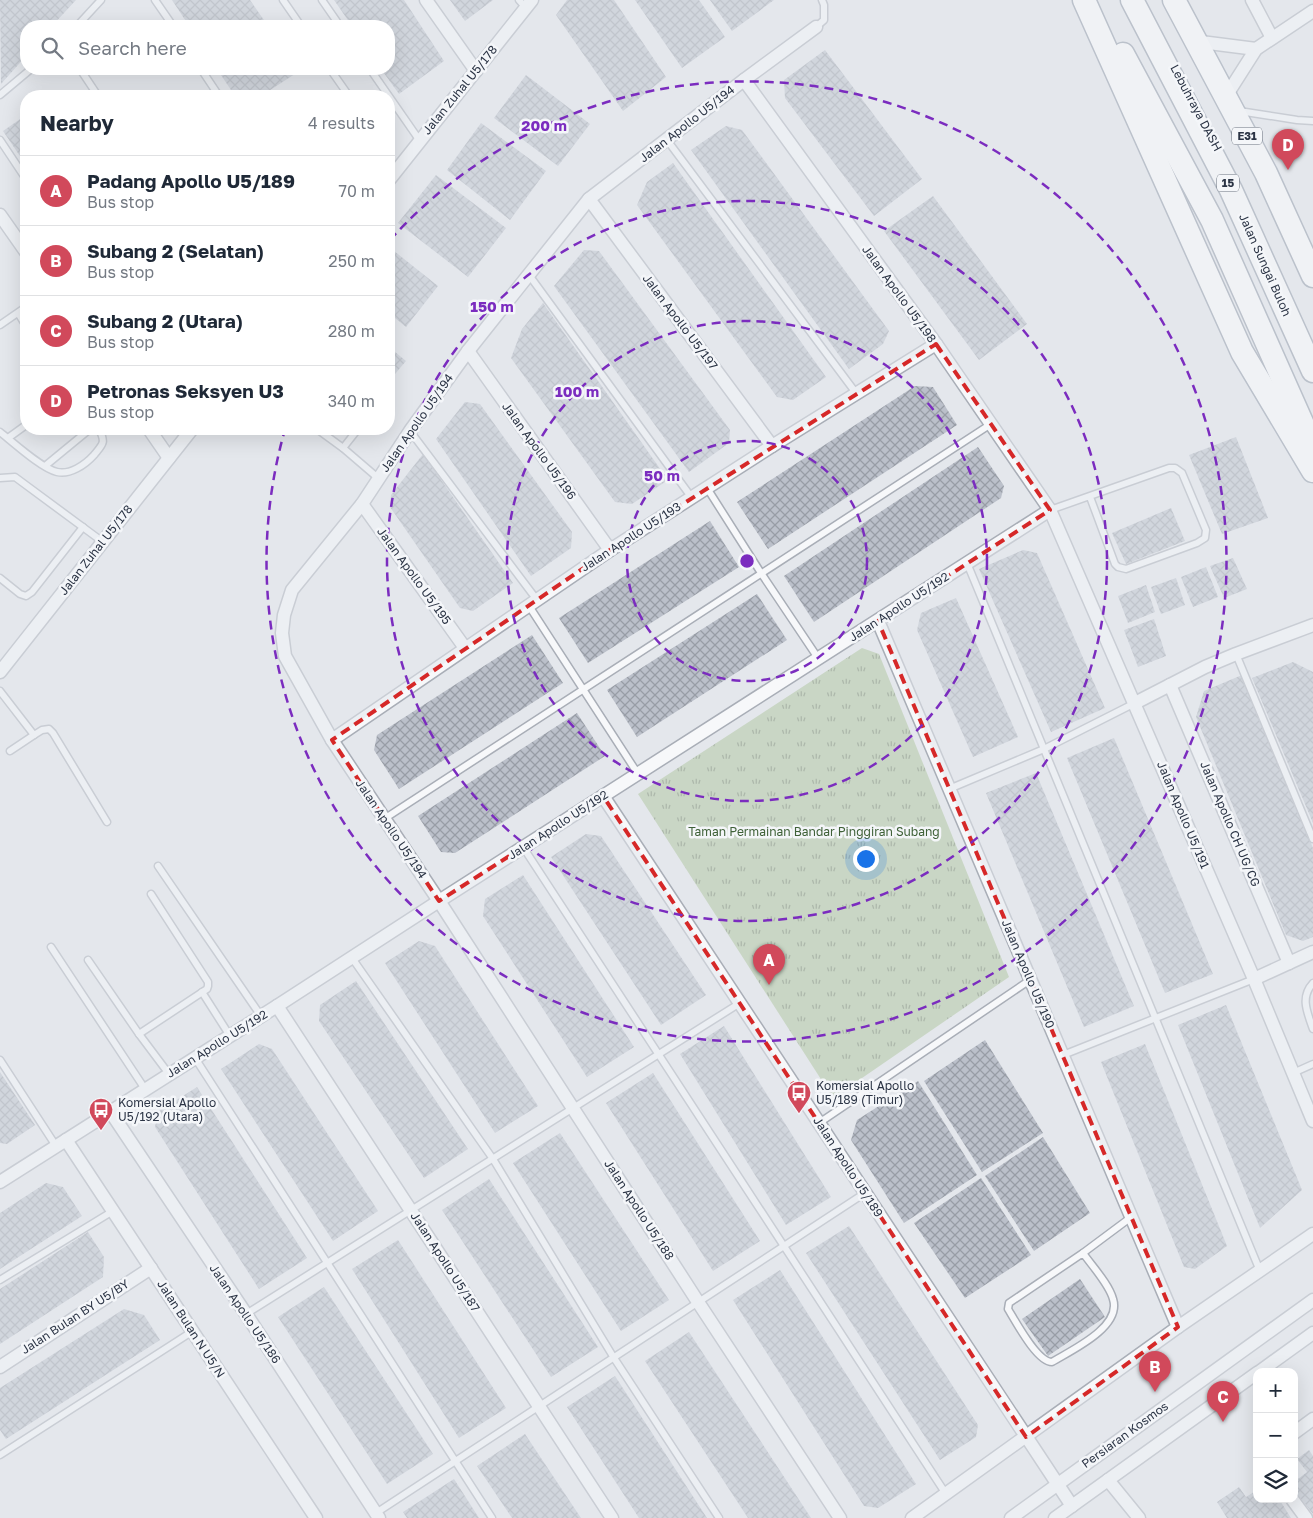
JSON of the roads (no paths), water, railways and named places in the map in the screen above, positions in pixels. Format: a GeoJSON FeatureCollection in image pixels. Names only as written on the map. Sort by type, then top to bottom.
{"type":"FeatureCollection","features":[{"type":"Feature","properties":{"kind":"highway"},"geometry":{"type":"LineString","coordinates":[[1084,0],[1242,352],[1313,471]]}},
{"type":"Feature","properties":{"kind":"highway"},"geometry":{"type":"LineString","coordinates":[[1094,0],[1212,220],[1313,447]]}},
{"type":"Feature","properties":{"kind":"highway","name":"Jalan Sungai Buloh"},"geometry":{"type":"LineString","coordinates":[[1132,0],[1231,190],[1313,371]]}},
{"type":"Feature","properties":{"kind":"highway","name":"Lebuhraya DASH"},"geometry":{"type":"LineString","coordinates":[[1139,0],[1240,191],[1313,354]]}},
{"type":"Feature","properties":{"kind":"highway","name":"E31"},"geometry":{"type":"LineString","coordinates":[[1174,0],[1266,173],[1313,276]]}},
{"type":"Feature","properties":{"kind":"highway"},"geometry":{"type":"LineString","coordinates":[[1178,0],[1233,102],[1313,261]]}},
{"type":"Feature","properties":{"kind":"street"},"geometry":{"type":"LineString","coordinates":[[426,0],[476,71]]}},
{"type":"Feature","properties":{"kind":"street"},"geometry":{"type":"LineString","coordinates":[[1252,0],[1272,38]]}},
{"type":"Feature","properties":{"kind":"street","name":"Jalan Zuhal U5/178"},"geometry":{"type":"LineString","coordinates":[[395,172],[476,71],[526,3]]}},
{"type":"Feature","properties":{"kind":"street"},"geometry":{"type":"LineString","coordinates":[[1233,102],[1256,49],[1313,11]]}},
{"type":"Feature","properties":{"kind":"street","name":"Jalan Apollo U5/194"},"geometry":{"type":"LineString","coordinates":[[439,901],[332,740],[285,656],[282,633],[284,615],[292,590],[362,504],[410,431],[468,352],[589,200],[816,27]]}},
{"type":"Feature","properties":{"kind":"street"},"geometry":{"type":"LineString","coordinates":[[1201,42],[1256,49]]}},
{"type":"Feature","properties":{"kind":"street","name":"Jalan Apollo U5/198"},"geometry":{"type":"LineString","coordinates":[[744,80],[936,344],[1050,510]]}},
{"type":"Feature","properties":{"kind":"street","name":"Jalan Apollo U5/197"},"geometry":{"type":"LineString","coordinates":[[589,200],[772,446]]}},
{"type":"Feature","properties":{"kind":"street"},"geometry":{"type":"LineString","coordinates":[[1,217],[20,244]]}},
{"type":"Feature","properties":{"kind":"street","name":"Jalan Apollo U5/193"},"geometry":{"type":"LineString","coordinates":[[332,740],[610,550],[936,344]]}},
{"type":"Feature","properties":{"kind":"street","name":"Jalan Apollo U5/196"},"geometry":{"type":"LineString","coordinates":[[468,352],[610,550]]}},
{"type":"Feature","properties":{"kind":"street"},"geometry":{"type":"LineString","coordinates":[[152,435],[169,458]]}},
{"type":"Feature","properties":{"kind":"street","name":"Jalan Zuhal U5/178"},"geometry":{"type":"LineString","coordinates":[[0,672],[187,435]]}},
{"type":"Feature","properties":{"kind":"street","name":"Jalan Apollo U5/195"},"geometry":{"type":"LineString","coordinates":[[362,504],[466,648]]}},
{"type":"Feature","properties":{"kind":"street","name":"Jalan Apollo U5/192"},"geometry":{"type":"LineString","coordinates":[[0,1182],[1050,510]]}},
{"type":"Feature","properties":{"kind":"street","name":"Jalan Apollo U5/191"},"geometry":{"type":"LineString","coordinates":[[1050,510],[1254,979],[1313,1121]]}},
{"type":"Feature","properties":{"kind":"street","name":"Jalan Apollo U5/190"},"geometry":{"type":"LineString","coordinates":[[878,620],[1178,1328]]}},
{"type":"Feature","properties":{"kind":"street"},"geometry":{"type":"LineString","coordinates":[[1135,703],[1236,654],[1313,625]]}},
{"type":"Feature","properties":{"kind":"street","name":"Jalan Apollo CH UG/CG"},"geometry":{"type":"LineString","coordinates":[[1170,685],[1289,963]]}},
{"type":"Feature","properties":{"kind":"street","name":"Jalan Apollo U5/189"},"geometry":{"type":"LineString","coordinates":[[603,796],[1072,1506]]}},
{"type":"Feature","properties":{"kind":"street","name":"Jalan Apollo U5/188"},"geometry":{"type":"LineString","coordinates":[[439,901],[840,1518]]}},
{"type":"Feature","properties":{"kind":"street"},"geometry":{"type":"LineString","coordinates":[[1254,979],[1313,952]]}},
{"type":"Feature","properties":{"kind":"street","name":"Jalan Apollo U5/187"},"geometry":{"type":"LineString","coordinates":[[277,1006],[612,1518]]}},
{"type":"Feature","properties":{"kind":"street","name":"Jalan Apollo U5/186"},"geometry":{"type":"LineString","coordinates":[[110,1112],[246,1314],[378,1516]]}},
{"type":"Feature","properties":{"kind":"street","name":"Jalan Bulan N U5/N"},"geometry":{"type":"LineString","coordinates":[[61,1143],[113,1211],[316,1518]]}},
{"type":"Feature","properties":{"kind":"street"},"geometry":{"type":"LineString","coordinates":[[912,1518],[1313,1234]]}},
{"type":"Feature","properties":{"kind":"street","name":"Jalan Bulan BY U5/BY"},"geometry":{"type":"LineString","coordinates":[[0,1367],[151,1268]]}},
{"type":"Feature","properties":{"kind":"street","name":"Persiaran Kosmos"},"geometry":{"type":"LineString","coordinates":[[1010,1518],[1313,1300]]}},
{"type":"Feature","properties":{"kind":"street"},"geometry":{"type":"LineString","coordinates":[[1265,1368],[1313,1333]]}},
{"type":"Feature","properties":{"kind":"street"},"geometry":{"type":"LineString","coordinates":[[1055,1518],[1253,1377]]}},
{"type":"Feature","properties":{"kind":"street"},"geometry":{"type":"LineString","coordinates":[[1298,1430],[1313,1419]]}},
{"type":"Feature","properties":{"kind":"street"},"geometry":{"type":"LineString","coordinates":[[1108,1480],[1139,1518]]}},
{"type":"Feature","properties":{"kind":"street"},"geometry":{"type":"LineString","coordinates":[[1295,1503],[1306,1518]]}},
{"type":"Feature","properties":{"kind":"lane"},"geometry":{"type":"LineString","coordinates":[[83,20],[101,0]]}},
{"type":"Feature","properties":{"kind":"lane"},"geometry":{"type":"LineString","coordinates":[[155,0],[169,20]]}},
{"type":"Feature","properties":{"kind":"lane"},"geometry":{"type":"LineString","coordinates":[[283,0],[297,20]]}},
{"type":"Feature","properties":{"kind":"lane"},"geometry":{"type":"LineString","coordinates":[[322,0],[336,20]]}},
{"type":"Feature","properties":{"kind":"lane"},"geometry":{"type":"LineString","coordinates":[[816,27],[824,20],[822,0]]}},
{"type":"Feature","properties":{"kind":"lane"},"geometry":{"type":"LineString","coordinates":[[0,95],[24,75]]}},
{"type":"Feature","properties":{"kind":"lane"},"geometry":{"type":"LineString","coordinates":[[84,75],[94,90]]}},
{"type":"Feature","properties":{"kind":"lane"},"geometry":{"type":"LineString","coordinates":[[205,75],[215,90]]}},
{"type":"Feature","properties":{"kind":"lane"},"geometry":{"type":"LineString","coordinates":[[334,75],[345,90]]}},
{"type":"Feature","properties":{"kind":"lane"},"geometry":{"type":"LineString","coordinates":[[374,75],[385,90]]}},
{"type":"Feature","properties":{"kind":"lane"},"geometry":{"type":"LineString","coordinates":[[1233,102],[1297,120],[1313,121]]}},
{"type":"Feature","properties":{"kind":"lane"},"geometry":{"type":"LineString","coordinates":[[395,105],[420,141]]}},
{"type":"Feature","properties":{"kind":"lane"},"geometry":{"type":"LineString","coordinates":[[0,140],[20,170]]}},
{"type":"Feature","properties":{"kind":"lane"},"geometry":{"type":"LineString","coordinates":[[667,140],[856,394]]}},
{"type":"Feature","properties":{"kind":"lane"},"geometry":{"type":"LineString","coordinates":[[529,275],[692,498]]}},
{"type":"Feature","properties":{"kind":"lane"},"geometry":{"type":"LineString","coordinates":[[0,324],[18,313],[20,316]]}},
{"type":"Feature","properties":{"kind":"lane"},"geometry":{"type":"LineString","coordinates":[[384,819],[991,424]]}},
{"type":"Feature","properties":{"kind":"lane"},"geometry":{"type":"LineString","coordinates":[[8,438],[20,429]]}},
{"type":"Feature","properties":{"kind":"lane"},"geometry":{"type":"LineString","coordinates":[[410,431],[533,603],[582,690],[638,774]]}},
{"type":"Feature","properties":{"kind":"lane"},"geometry":{"type":"LineString","coordinates":[[0,432],[45,466],[57,472],[67,472],[78,468],[91,458],[104,443],[102,435]]}},
{"type":"Feature","properties":{"kind":"lane"},"geometry":{"type":"LineString","coordinates":[[45,466],[83,435]]}},
{"type":"Feature","properties":{"kind":"lane"},"geometry":{"type":"LineString","coordinates":[[325,435],[378,478]]}},
{"type":"Feature","properties":{"kind":"lane"},"geometry":{"type":"LineString","coordinates":[[343,448],[353,435]]}},
{"type":"Feature","properties":{"kind":"lane"},"geometry":{"type":"LineString","coordinates":[[1050,510],[1169,468],[1175,468],[1182,473],[1206,530],[1205,538],[1198,543],[1126,569],[1118,567],[1115,564],[1090,497]]}},
{"type":"Feature","properties":{"kind":"lane"},"geometry":{"type":"LineString","coordinates":[[0,478],[15,477],[103,542]]}},
{"type":"Feature","properties":{"kind":"lane"},"geometry":{"type":"LineString","coordinates":[[707,488],[818,658]]}},
{"type":"Feature","properties":{"kind":"lane"},"geometry":{"type":"LineString","coordinates":[[0,578],[20,594],[26,596],[32,592],[83,527]]}},
{"type":"Feature","properties":{"kind":"lane"},"geometry":{"type":"LineString","coordinates":[[967,563],[1260,1271]]}},
{"type":"Feature","properties":{"kind":"lane"},"geometry":{"type":"LineString","coordinates":[[1236,654],[1313,839]]}},
{"type":"Feature","properties":{"kind":"lane"},"geometry":{"type":"LineString","coordinates":[[0,692],[34,735]]}},
{"type":"Feature","properties":{"kind":"lane"},"geometry":{"type":"LineString","coordinates":[[949,790],[1044,749],[1135,703]]}},
{"type":"Feature","properties":{"kind":"lane"},"geometry":{"type":"LineString","coordinates":[[10,751],[42,730],[49,729],[107,822]]}},
{"type":"Feature","properties":{"kind":"lane"},"geometry":{"type":"LineString","coordinates":[[523,848],[660,1053],[783,1247],[946,1494]]}},
{"type":"Feature","properties":{"kind":"lane"},"geometry":{"type":"LineString","coordinates":[[158,866],[262,1016]]}},
{"type":"Feature","properties":{"kind":"lane"},"geometry":{"type":"LineString","coordinates":[[139,1034],[207,989],[208,986],[208,982],[151,894]]}},
{"type":"Feature","properties":{"kind":"lane"},"geometry":{"type":"LineString","coordinates":[[51,947],[145,1089]]}},
{"type":"Feature","properties":{"kind":"lane"},"geometry":{"type":"LineString","coordinates":[[352,958],[493,1159],[614,1358],[719,1518]]}},
{"type":"Feature","properties":{"kind":"lane"},"geometry":{"type":"LineString","coordinates":[[88,960],[169,1074]]}},
{"type":"Feature","properties":{"kind":"lane"},"geometry":{"type":"LineString","coordinates":[[1063,1055],[1254,979]]}},
{"type":"Feature","properties":{"kind":"lane"},"geometry":{"type":"LineString","coordinates":[[819,1123],[1030,980]]}},
{"type":"Feature","properties":{"kind":"lane"},"geometry":{"type":"LineString","coordinates":[[1313,983],[1305,999],[1306,1009],[1313,1029]]}},
{"type":"Feature","properties":{"kind":"lane"},"geometry":{"type":"LineString","coordinates":[[202,992],[230,1036]]}},
{"type":"Feature","properties":{"kind":"lane"},"geometry":{"type":"LineString","coordinates":[[246,1314],[740,1003]]}},
{"type":"Feature","properties":{"kind":"lane"},"geometry":{"type":"LineString","coordinates":[[195,1058],[492,1518]]}},
{"type":"Feature","properties":{"kind":"lane"},"geometry":{"type":"LineString","coordinates":[[0,1060],[61,1143]]}},
{"type":"Feature","properties":{"kind":"lane"},"geometry":{"type":"LineString","coordinates":[[1293,1073],[1313,1064]]}},
{"type":"Feature","properties":{"kind":"lane"},"geometry":{"type":"LineString","coordinates":[[378,1516],[539,1406],[865,1193]]}},
{"type":"Feature","properties":{"kind":"lane"},"geometry":{"type":"LineString","coordinates":[[0,1280],[113,1211]]}},
{"type":"Feature","properties":{"kind":"lane"},"geometry":{"type":"LineString","coordinates":[[1083,1253],[1111,1294],[1115,1308],[1111,1319],[1098,1333],[1052,1362],[1048,1362],[1039,1356],[1008,1309],[1009,1302],[1083,1253],[1130,1218]]}},
{"type":"Feature","properties":{"kind":"lane"},"geometry":{"type":"LineString","coordinates":[[1,1451],[193,1331]]}},
{"type":"Feature","properties":{"kind":"place","name":"Petronas Seksyen U3"},"geometry":{"type":"Point","coordinates":[1288,170]}},
{"type":"Feature","properties":{"kind":"place","name":"Padang Apollo U5/189"},"geometry":{"type":"Point","coordinates":[769,985]}},
{"type":"Feature","properties":{"kind":"place","name":"Komersial Apollo U5/189 (Timur)"},"geometry":{"type":"Point","coordinates":[799,1114]}},
{"type":"Feature","properties":{"kind":"place","name":"Komersial Apollo U5/192 (Utara)"},"geometry":{"type":"Point","coordinates":[101,1131]}},
{"type":"Feature","properties":{"kind":"place","name":"Subang 2 (Selatan)"},"geometry":{"type":"Point","coordinates":[1155,1392]}},
{"type":"Feature","properties":{"kind":"place","name":"Subang 2 (Utara)"},"geometry":{"type":"Point","coordinates":[1223,1422]}},
{"type":"Feature","properties":{"kind":"park label","name":"Taman Permainan Bandar Pinggiran Subang"},"geometry":{"type":"Point","coordinates":[814,832]}}]}
